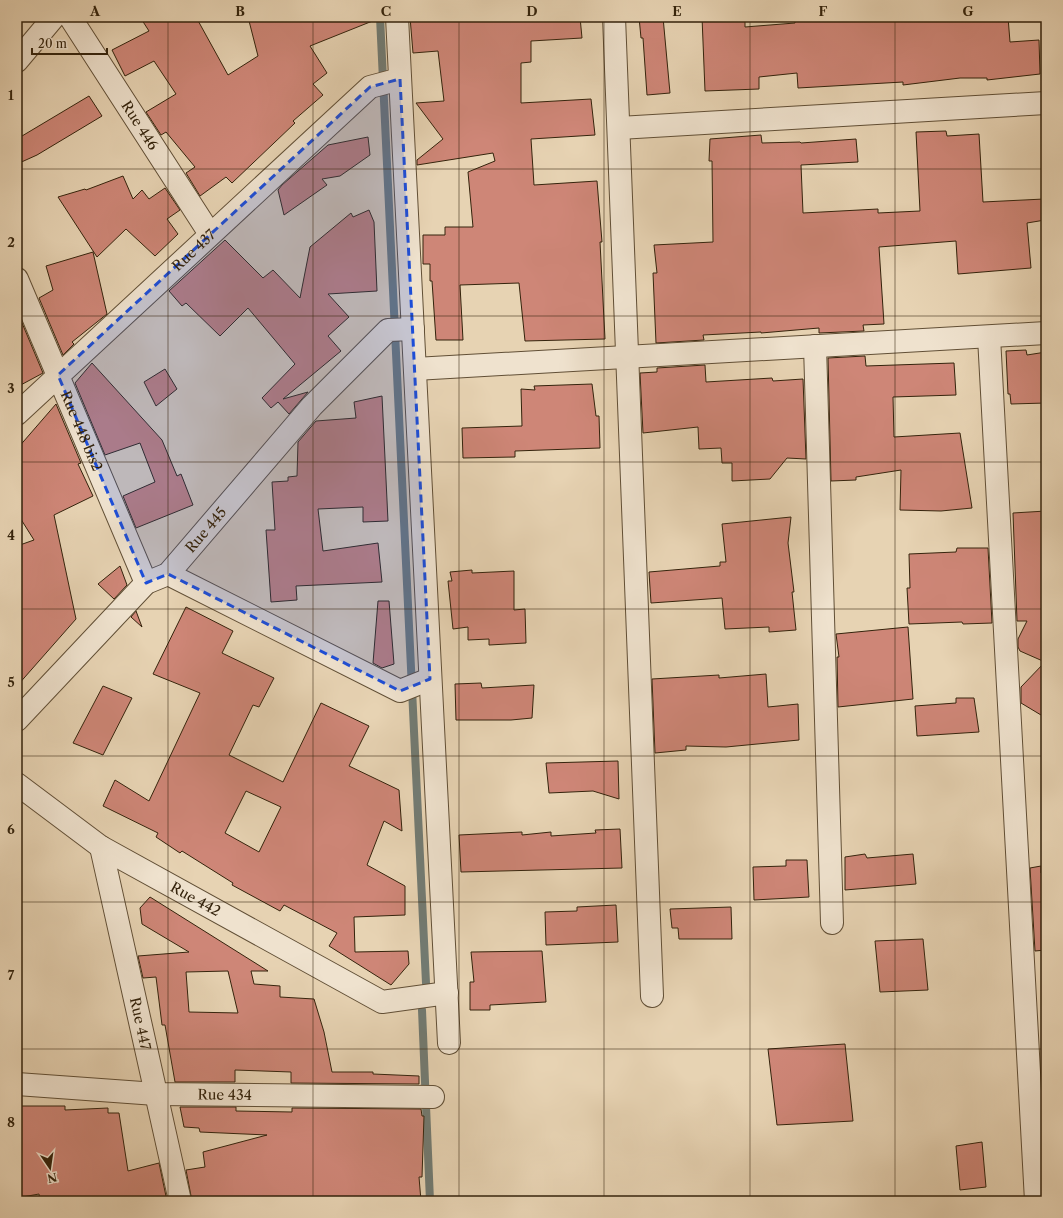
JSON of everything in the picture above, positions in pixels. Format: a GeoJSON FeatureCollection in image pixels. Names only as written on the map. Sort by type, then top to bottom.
{"type":"FeatureCollection","features":[{"type":"Feature","properties":{"kind":"street"},"geometry":{"type":"LineString","coordinates":[[17,61],[54,17]]}},
{"type":"Feature","properties":{"kind":"street","name":"Rue 446"},"geometry":{"type":"LineString","coordinates":[[70,17],[210,234]]}},
{"type":"Feature","properties":{"kind":"street"},"geometry":{"type":"LineString","coordinates":[[397,17],[386,83],[401,330],[415,369],[449,1043]]}},
{"type":"Feature","properties":{"kind":"street"},"geometry":{"type":"LineString","coordinates":[[614,17],[652,996]]}},
{"type":"Feature","properties":{"kind":"street","name":"Rue 437"},"geometry":{"type":"LineString","coordinates":[[17,414],[210,234],[386,83]]}},
{"type":"Feature","properties":{"kind":"street"},"geometry":{"type":"LineString","coordinates":[[618,128],[1046,103]]}},
{"type":"Feature","properties":{"kind":"street","name":"Rue 448 bis2"},"geometry":{"type":"LineString","coordinates":[[17,279],[146,583]]}},
{"type":"Feature","properties":{"kind":"street","name":"Rue 445"},"geometry":{"type":"LineString","coordinates":[[17,720],[146,583],[168,574],[312,406],[401,330]]}},
{"type":"Feature","properties":{"kind":"street"},"geometry":{"type":"LineString","coordinates":[[415,369],[1046,333]]}},
{"type":"Feature","properties":{"kind":"street"},"geometry":{"type":"LineString","coordinates":[[989,337],[1036,1201]]}},
{"type":"Feature","properties":{"kind":"street"},"geometry":{"type":"LineString","coordinates":[[815,346],[832,923]]}},
{"type":"Feature","properties":{"kind":"street"},"geometry":{"type":"LineString","coordinates":[[168,574],[400,691],[430,679]]}},
{"type":"Feature","properties":{"kind":"street","name":"Rue 442"},"geometry":{"type":"LineString","coordinates":[[17,784],[101,847],[382,1002],[447,993]]}},
{"type":"Feature","properties":{"kind":"street","name":"Rue 447"},"geometry":{"type":"LineString","coordinates":[[101,847],[180,1201]]}},
{"type":"Feature","properties":{"kind":"street","name":"Rue 434"},"geometry":{"type":"LineString","coordinates":[[17,1084],[156,1094],[433,1097]]}},
{"type":"Feature","properties":{"kind":"highlighted area"},"geometry":{"type":"Polygon","coordinates":[[[400,79],[430,679],[400,691],[168,574],[146,583],[58,375],[370,87],[400,79]]]}},
{"type":"Feature","properties":{"kind":"building"},"geometry":{"type":"Polygon","coordinates":[[[140,17],[196,17],[228,75],[258,56],[248,17],[380,18],[310,46],[327,73],[313,84],[323,95],[293,121],[295,123],[232,183],[226,177],[200,196],[186,173],[195,167],[166,132],[161,135],[146,112],[176,94],[154,61],[125,76],[112,50],[149,31],[140,17]]]}},
{"type":"Feature","properties":{"kind":"building"},"geometry":{"type":"Polygon","coordinates":[[[410,17],[580,17],[582,38],[531,41],[531,62],[521,63],[521,103],[591,99],[595,135],[531,139],[534,185],[597,181],[602,242],[600,242],[605,339],[525,341],[519,283],[460,285],[463,340],[436,340],[432,281],[430,281],[430,264],[423,264],[423,235],[445,235],[445,227],[473,227],[468,172],[495,161],[493,153],[417,165],[417,160],[443,139],[416,103],[444,101],[438,51],[413,53],[410,17]]]}},
{"type":"Feature","properties":{"kind":"building"},"geometry":{"type":"Polygon","coordinates":[[[639,17],[663,17],[670,93],[647,95],[643,38],[641,38],[639,17]]]}},
{"type":"Feature","properties":{"kind":"building"},"geometry":{"type":"Polygon","coordinates":[[[702,17],[745,17],[745,27],[795,23],[795,17],[1008,17],[1010,42],[1039,40],[1040,74],[987,80],[987,78],[960,78],[903,85],[903,82],[798,88],[797,73],[759,77],[759,89],[705,91],[702,17]]]}},
{"type":"Feature","properties":{"kind":"building"},"geometry":{"type":"Polygon","coordinates":[[[89,96],[102,116],[37,155],[17,164],[17,139],[89,96]]]}},
{"type":"Feature","properties":{"kind":"building"},"geometry":{"type":"Polygon","coordinates":[[[946,131],[947,136],[979,134],[983,202],[1044,199],[1045,220],[1027,223],[1031,268],[958,274],[956,241],[879,247],[884,324],[863,325],[864,331],[819,333],[819,328],[761,333],[703,335],[704,340],[656,343],[653,273],[657,273],[654,245],[713,242],[712,161],[709,161],[710,139],[761,135],[762,143],[801,143],[856,139],[858,162],[801,165],[803,213],[878,209],[878,213],[920,211],[916,132],[946,131]]]}},
{"type":"Feature","properties":{"kind":"building"},"geometry":{"type":"Polygon","coordinates":[[[368,137],[370,155],[340,176],[322,179],[327,185],[284,215],[278,190],[282,185],[328,145],[368,137]]]}},
{"type":"Feature","properties":{"kind":"building"},"geometry":{"type":"Polygon","coordinates":[[[123,176],[133,199],[142,190],[149,199],[165,188],[180,210],[167,219],[178,234],[155,256],[126,229],[97,257],[58,197],[85,189],[86,190],[123,176]]]}},
{"type":"Feature","properties":{"kind":"building"},"geometry":{"type":"Polygon","coordinates":[[[369,210],[374,222],[377,291],[328,294],[349,317],[328,336],[341,351],[283,399],[308,392],[289,414],[278,402],[271,408],[262,398],[295,364],[248,308],[220,336],[186,303],[182,306],[169,291],[225,240],[263,278],[273,270],[300,298],[310,247],[351,213],[353,217],[369,210]]]}},
{"type":"Feature","properties":{"kind":"building"},"geometry":{"type":"Polygon","coordinates":[[[93,252],[107,314],[72,342],[74,344],[63,355],[39,298],[53,290],[46,266],[93,252]]]}},
{"type":"Feature","properties":{"kind":"building"},"geometry":{"type":"Polygon","coordinates":[[[17,311],[43,373],[17,387],[17,311]]]}},
{"type":"Feature","properties":{"kind":"building"},"geometry":{"type":"Polygon","coordinates":[[[1026,350],[1027,355],[1046,352],[1046,403],[1011,404],[1010,394],[1008,394],[1006,351],[1026,350]]]}},
{"type":"Feature","properties":{"kind":"building"},"geometry":{"type":"Polygon","coordinates":[[[865,356],[866,366],[954,363],[956,395],[893,397],[894,437],[960,433],[972,508],[941,511],[900,510],[901,470],[856,477],[856,480],[831,481],[828,358],[865,356]]]}},
{"type":"Feature","properties":{"kind":"building"},"geometry":{"type":"Polygon","coordinates":[[[92,363],[162,440],[177,476],[181,474],[193,505],[136,528],[123,496],[155,482],[140,443],[105,455],[75,383],[92,363]]]}},
{"type":"Feature","properties":{"kind":"building"},"geometry":{"type":"Polygon","coordinates":[[[705,365],[706,382],[772,378],[773,381],[803,379],[806,459],[787,458],[770,479],[732,481],[732,463],[722,463],[721,448],[699,449],[698,427],[643,433],[640,373],[657,372],[657,368],[705,365]]]}},
{"type":"Feature","properties":{"kind":"building"},"geometry":{"type":"Polygon","coordinates":[[[165,369],[177,389],[156,406],[144,382],[165,369]]]}},
{"type":"Feature","properties":{"kind":"building"},"geometry":{"type":"Polygon","coordinates":[[[592,384],[596,416],[599,416],[600,448],[515,451],[515,457],[463,458],[462,428],[522,426],[521,389],[535,390],[534,386],[592,384]]]}},
{"type":"Feature","properties":{"kind":"building"},"geometry":{"type":"Polygon","coordinates":[[[382,396],[388,521],[363,522],[363,507],[318,509],[323,551],[378,543],[382,582],[296,586],[297,600],[271,602],[266,530],[275,530],[272,482],[288,481],[288,477],[297,476],[298,442],[316,421],[356,418],[354,402],[382,396]]]}},
{"type":"Feature","properties":{"kind":"building"},"geometry":{"type":"Polygon","coordinates":[[[56,404],[81,463],[78,464],[93,496],[54,515],[76,619],[17,686],[17,653],[21,651],[17,630],[17,546],[34,540],[17,513],[17,449],[56,404]]]}},
{"type":"Feature","properties":{"kind":"building"},"geometry":{"type":"Polygon","coordinates":[[[1046,511],[1046,718],[1021,703],[1021,687],[1045,662],[1020,651],[1018,647],[1018,639],[1027,621],[1017,621],[1013,513],[1046,511]]]}},
{"type":"Feature","properties":{"kind":"building"},"geometry":{"type":"Polygon","coordinates":[[[791,517],[788,543],[794,592],[792,592],[796,630],[769,632],[769,627],[725,629],[722,598],[651,603],[649,572],[720,566],[720,562],[726,562],[722,524],[791,517]]]}},
{"type":"Feature","properties":{"kind":"building"},"geometry":{"type":"Polygon","coordinates":[[[957,548],[988,548],[992,623],[963,624],[962,622],[909,624],[907,588],[910,588],[909,554],[956,552],[957,548]]]}},
{"type":"Feature","properties":{"kind":"building"},"geometry":{"type":"Polygon","coordinates":[[[120,566],[127,585],[114,599],[98,584],[120,566]]]}},
{"type":"Feature","properties":{"kind":"building"},"geometry":{"type":"Polygon","coordinates":[[[472,570],[472,573],[514,571],[514,610],[525,609],[526,643],[489,645],[489,639],[468,640],[468,627],[453,629],[448,581],[452,581],[450,572],[472,570]]]}},
{"type":"Feature","properties":{"kind":"building"},"geometry":{"type":"Polygon","coordinates":[[[378,601],[389,601],[394,664],[382,668],[373,663],[378,601]]]}},
{"type":"Feature","properties":{"kind":"building"},"geometry":{"type":"Polygon","coordinates":[[[186,607],[233,631],[222,653],[274,678],[259,707],[253,705],[229,755],[283,782],[321,703],[369,726],[349,766],[399,790],[402,831],[384,821],[367,865],[405,886],[405,915],[354,917],[355,952],[408,951],[409,964],[391,985],[329,946],[337,933],[284,905],[280,911],[232,885],[233,883],[182,851],[180,853],[156,837],[158,833],[103,806],[115,780],[149,801],[200,693],[153,674],[186,607]],[[246,791],[225,833],[259,852],[281,807],[246,791]]]}},
{"type":"Feature","properties":{"kind":"building"},"geometry":{"type":"Polygon","coordinates":[[[136,611],[142,627],[131,617],[136,611]]]}},
{"type":"Feature","properties":{"kind":"building"},"geometry":{"type":"Polygon","coordinates":[[[908,627],[913,699],[838,707],[837,657],[839,657],[836,634],[908,627]]]}},
{"type":"Feature","properties":{"kind":"building"},"geometry":{"type":"Polygon","coordinates":[[[766,674],[768,707],[798,704],[799,740],[726,747],[686,746],[686,750],[655,753],[652,679],[719,675],[719,678],[766,674]]]}},
{"type":"Feature","properties":{"kind":"building"},"geometry":{"type":"Polygon","coordinates":[[[481,683],[482,688],[534,685],[532,718],[511,720],[456,720],[455,684],[481,683]]]}},
{"type":"Feature","properties":{"kind":"building"},"geometry":{"type":"Polygon","coordinates":[[[103,686],[132,698],[103,755],[73,743],[103,686]]]}},
{"type":"Feature","properties":{"kind":"building"},"geometry":{"type":"Polygon","coordinates":[[[956,698],[974,698],[979,732],[917,736],[915,706],[956,703],[956,698]]]}},
{"type":"Feature","properties":{"kind":"building"},"geometry":{"type":"Polygon","coordinates":[[[618,761],[619,799],[593,791],[549,793],[546,763],[618,761]]]}},
{"type":"Feature","properties":{"kind":"building"},"geometry":{"type":"Polygon","coordinates":[[[620,829],[622,868],[461,872],[459,835],[522,832],[522,835],[551,832],[551,836],[596,833],[595,830],[620,829]]]}},
{"type":"Feature","properties":{"kind":"building"},"geometry":{"type":"Polygon","coordinates":[[[865,854],[867,858],[913,854],[916,884],[845,890],[845,857],[865,854]]]}},
{"type":"Feature","properties":{"kind":"building"},"geometry":{"type":"Polygon","coordinates":[[[786,860],[807,860],[809,897],[754,900],[753,867],[786,866],[786,860]]]}},
{"type":"Feature","properties":{"kind":"building"},"geometry":{"type":"Polygon","coordinates":[[[1041,866],[1041,873],[1046,873],[1046,950],[1035,951],[1030,868],[1041,866]]]}},
{"type":"Feature","properties":{"kind":"building"},"geometry":{"type":"Polygon","coordinates":[[[150,897],[268,971],[251,971],[254,984],[280,986],[280,997],[314,999],[324,1032],[332,1072],[373,1072],[373,1074],[419,1076],[419,1084],[291,1083],[291,1072],[235,1070],[235,1082],[175,1082],[165,1025],[162,1025],[156,977],[143,978],[138,956],[189,952],[142,924],[140,908],[150,897]],[[228,971],[186,972],[189,1012],[238,1013],[228,971]]]}},
{"type":"Feature","properties":{"kind":"building"},"geometry":{"type":"Polygon","coordinates":[[[616,905],[618,942],[546,945],[545,912],[577,911],[577,907],[616,905]]]}},
{"type":"Feature","properties":{"kind":"building"},"geometry":{"type":"Polygon","coordinates":[[[731,907],[732,939],[679,939],[678,928],[672,928],[670,909],[731,907]]]}},
{"type":"Feature","properties":{"kind":"building"},"geometry":{"type":"Polygon","coordinates":[[[923,939],[928,990],[880,992],[875,941],[923,939]]]}},
{"type":"Feature","properties":{"kind":"building"},"geometry":{"type":"Polygon","coordinates":[[[542,951],[546,1002],[490,1005],[490,1010],[470,1010],[470,982],[474,982],[471,952],[542,951]]]}},
{"type":"Feature","properties":{"kind":"building"},"geometry":{"type":"Polygon","coordinates":[[[845,1044],[853,1121],[777,1125],[768,1049],[845,1044]]]}},
{"type":"Feature","properties":{"kind":"building"},"geometry":{"type":"Polygon","coordinates":[[[17,1106],[65,1106],[65,1110],[108,1108],[108,1113],[119,1113],[128,1171],[159,1163],[167,1201],[40,1201],[39,1194],[17,1198],[17,1106]]]}},
{"type":"Feature","properties":{"kind":"building"},"geometry":{"type":"Polygon","coordinates":[[[180,1107],[236,1107],[236,1111],[292,1112],[292,1108],[421,1109],[422,1116],[424,1116],[422,1177],[419,1177],[421,1201],[192,1201],[186,1170],[205,1167],[203,1152],[267,1135],[200,1132],[199,1128],[184,1127],[180,1107]]]}},
{"type":"Feature","properties":{"kind":"building"},"geometry":{"type":"Polygon","coordinates":[[[982,1142],[986,1187],[960,1190],[956,1146],[982,1142]]]}},
{"type":"Feature","properties":{"kind":"waterway"},"geometry":{"type":"LineString","coordinates":[[380,17],[426,983]]}},
{"type":"Feature","properties":{"kind":"waterway"},"geometry":{"type":"LineString","coordinates":[[422,1010],[430,1201]]}}]}
